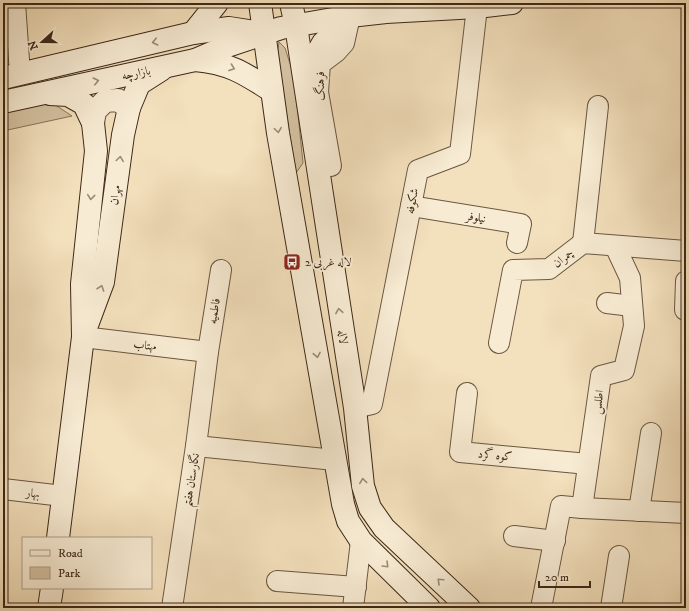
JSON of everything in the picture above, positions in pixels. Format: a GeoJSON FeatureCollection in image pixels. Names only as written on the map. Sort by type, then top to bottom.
{"type":"FeatureCollection","features":[{"type":"Feature","properties":{"kind":"main road"},"geometry":{"type":"LineString","coordinates":[[193,33],[218,3]]}},
{"type":"Feature","properties":{"kind":"main road"},"geometry":{"type":"LineString","coordinates":[[260,3],[278,133],[343,504],[348,521],[361,541],[429,608]]}},
{"type":"Feature","properties":{"kind":"main road","name":"لاله"},"geometry":{"type":"LineString","coordinates":[[291,3],[305,86],[325,173],[355,408],[363,486],[370,508],[384,528],[469,608]]}},
{"type":"Feature","properties":{"kind":"main road","name":"بازارچه"},"geometry":{"type":"LineString","coordinates":[[3,102],[195,60],[281,28],[350,16],[386,12],[449,6],[477,7],[512,3]]}},
{"type":"Feature","properties":{"kind":"main road"},"geometry":{"type":"LineString","coordinates":[[305,86],[312,62],[324,43],[350,16]]}},
{"type":"Feature","properties":{"kind":"main road","name":"بازارچه"},"geometry":{"type":"LineString","coordinates":[[12,76],[193,33],[229,28],[265,33]]}},
{"type":"Feature","properties":{"kind":"main road"},"geometry":{"type":"LineString","coordinates":[[195,60],[212,61],[237,69],[272,92]]}},
{"type":"Feature","properties":{"kind":"main road","name":"مهران"},"geometry":{"type":"LineString","coordinates":[[82,337],[103,282],[123,135],[129,108],[139,84],[166,67]]}},
{"type":"Feature","properties":{"kind":"main road","name":"مهران"},"geometry":{"type":"LineString","coordinates":[[44,93],[68,95],[84,104],[93,124],[96,151],[82,284],[82,337],[58,537]]}},
{"type":"Feature","properties":{"kind":"main road"},"geometry":{"type":"LineString","coordinates":[[93,124],[95,110],[105,101],[118,100],[129,108]]}},
{"type":"Feature","properties":{"kind":"main road"},"geometry":{"type":"LineString","coordinates":[[288,187],[325,173]]}},
{"type":"Feature","properties":{"kind":"main road"},"geometry":{"type":"LineString","coordinates":[[49,608],[52,589]]}},
{"type":"Feature","properties":{"kind":"street"},"geometry":{"type":"LineString","coordinates":[[12,76],[15,3]]}},
{"type":"Feature","properties":{"kind":"street","name":"شکوفه"},"geometry":{"type":"LineString","coordinates":[[355,408],[372,404],[418,170],[460,154],[477,7]]}},
{"type":"Feature","properties":{"kind":"street","name":"فرهنگ"},"geometry":{"type":"LineString","coordinates":[[325,173],[318,92],[320,64],[336,52],[344,43],[350,16]]}},
{"type":"Feature","properties":{"kind":"street"},"geometry":{"type":"LineString","coordinates":[[582,243],[598,106]]}},
{"type":"Feature","properties":{"kind":"street","name":"نیلوفر"},"geometry":{"type":"LineString","coordinates":[[411,206],[521,224],[517,243]]}},
{"type":"Feature","properties":{"kind":"street","name":"چمران"},"geometry":{"type":"LineString","coordinates":[[499,343],[513,270],[549,269],[582,243],[686,251]]}},
{"type":"Feature","properties":{"kind":"street","name":"اطلس"},"geometry":{"type":"LineString","coordinates":[[582,508],[601,376],[624,370],[634,326],[630,278],[615,246]]}},
{"type":"Feature","properties":{"kind":"street","name":"فاطمیه"},"geometry":{"type":"LineString","coordinates":[[208,352],[221,270]]}},
{"type":"Feature","properties":{"kind":"street"},"geometry":{"type":"LineString","coordinates":[[684,310],[686,281]]}},
{"type":"Feature","properties":{"kind":"street"},"geometry":{"type":"LineString","coordinates":[[607,303],[632,306]]}},
{"type":"Feature","properties":{"kind":"street","name":"مهتاب"},"geometry":{"type":"LineString","coordinates":[[82,337],[208,352]]}},
{"type":"Feature","properties":{"kind":"street","name":"نگارستان هفتم"},"geometry":{"type":"LineString","coordinates":[[172,608],[196,446],[208,352]]}},
{"type":"Feature","properties":{"kind":"street","name":"کوه گرد"},"geometry":{"type":"LineString","coordinates":[[467,393],[460,452],[588,464]]}},
{"type":"Feature","properties":{"kind":"street"},"geometry":{"type":"LineString","coordinates":[[639,511],[651,433]]}},
{"type":"Feature","properties":{"kind":"street"},"geometry":{"type":"LineString","coordinates":[[196,446],[335,460]]}},
{"type":"Feature","properties":{"kind":"street","name":"بهار"},"geometry":{"type":"LineString","coordinates":[[3,489],[63,496]]}},
{"type":"Feature","properties":{"kind":"street"},"geometry":{"type":"LineString","coordinates":[[541,608],[561,506],[686,514]]}},
{"type":"Feature","properties":{"kind":"street"},"geometry":{"type":"LineString","coordinates":[[514,536],[554,541]]}},
{"type":"Feature","properties":{"kind":"street"},"geometry":{"type":"LineString","coordinates":[[353,608],[361,541]]}},
{"type":"Feature","properties":{"kind":"street"},"geometry":{"type":"LineString","coordinates":[[611,608],[619,556]]}},
{"type":"Feature","properties":{"kind":"street"},"geometry":{"type":"LineString","coordinates":[[277,581],[356,587]]}},
{"type":"Feature","properties":{"kind":"green space"},"geometry":{"type":"Polygon","coordinates":[[[279,42],[285,48],[294,76],[303,163],[296,173],[277,56],[279,42]]]}},
{"type":"Feature","properties":{"kind":"green space"},"geometry":{"type":"Polygon","coordinates":[[[48,100],[72,116],[3,131],[3,110],[48,100]]]}},
{"type":"Feature","properties":{"kind":"place","name":"لاله غربی 2"},"geometry":{"type":"Point","coordinates":[292,262]}}]}
